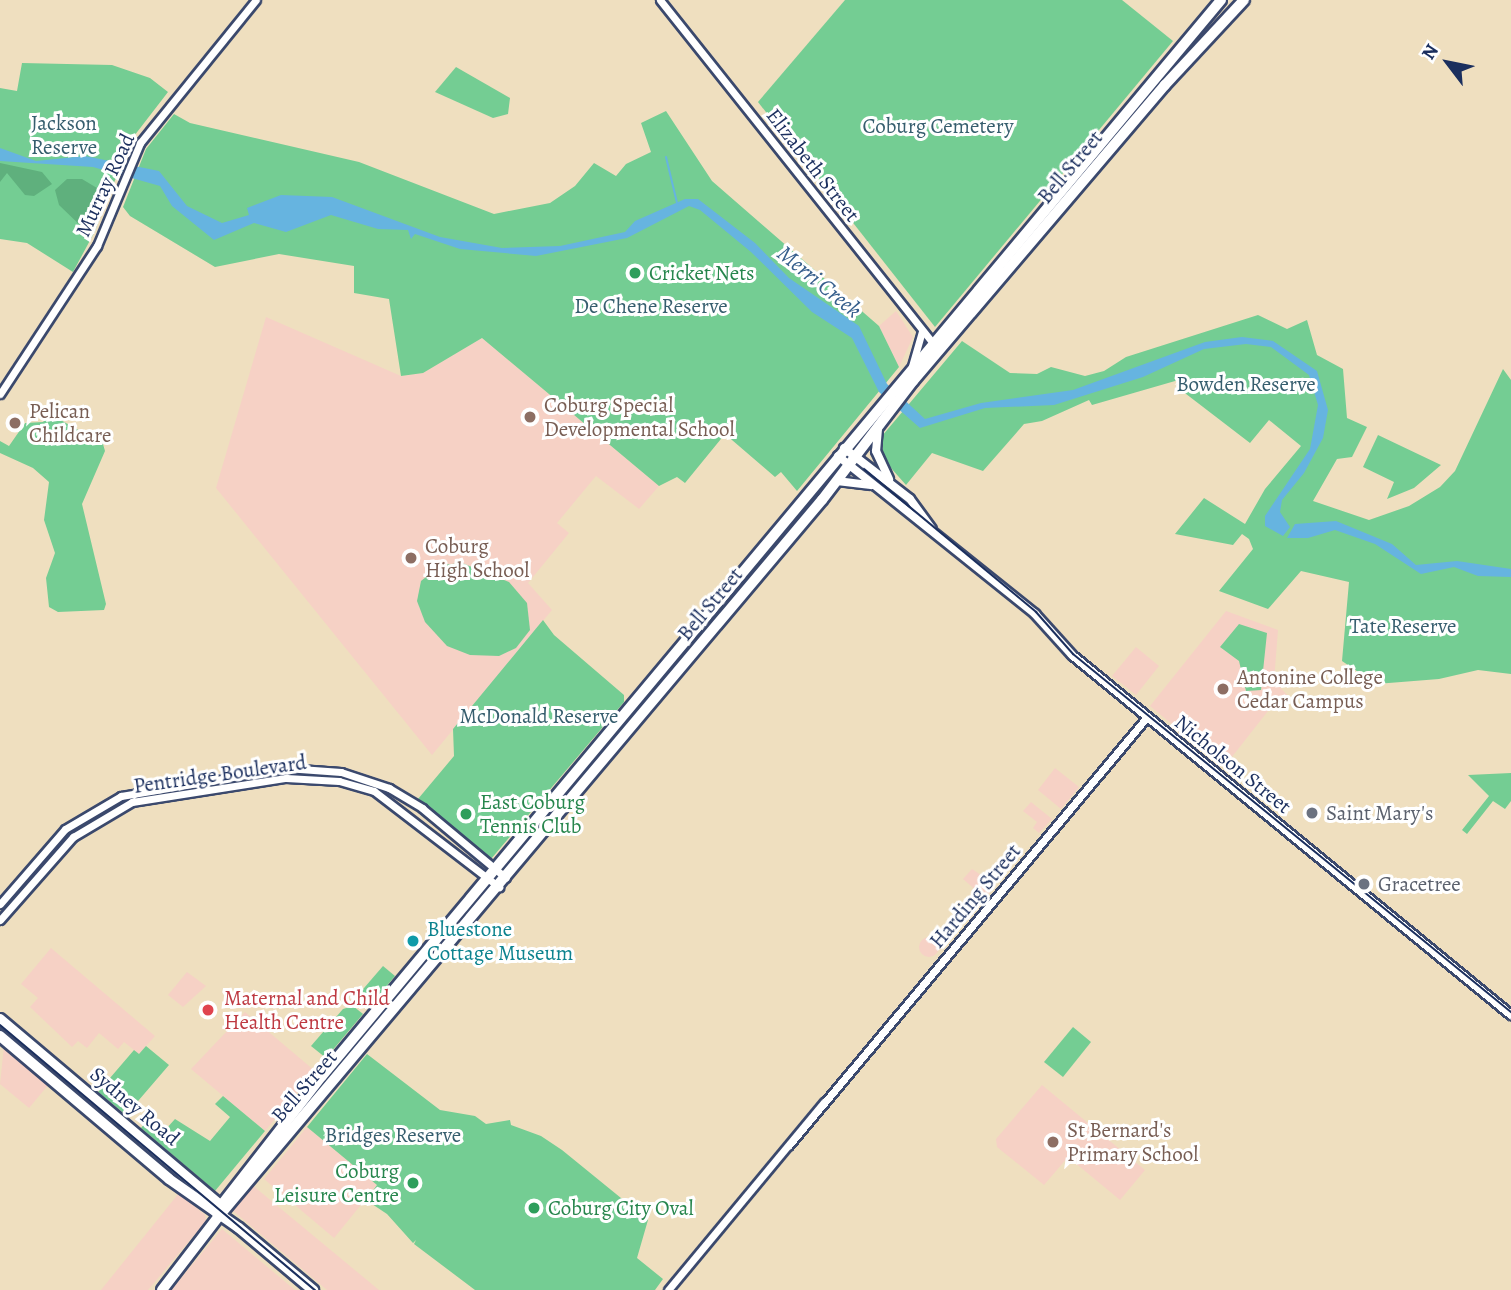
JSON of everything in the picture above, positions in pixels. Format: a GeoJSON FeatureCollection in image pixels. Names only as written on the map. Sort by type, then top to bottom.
{"type":"FeatureCollection","features":[{"type":"Feature","properties":{"kind":"highway","name":"Bell Street"},"geometry":{"type":"LineString","coordinates":[[899,389],[912,366],[936,347],[1221,0]]}},
{"type":"Feature","properties":{"kind":"highway","name":"Bell Street"},"geometry":{"type":"LineString","coordinates":[[295,1118],[499,887],[822,500],[899,389],[1164,85],[1244,0]]}},
{"type":"Feature","properties":{"kind":"highway"},"geometry":{"type":"LineString","coordinates":[[1204,18],[1221,26]]}},
{"type":"Feature","properties":{"kind":"highway","name":"Bell Street"},"geometry":{"type":"LineString","coordinates":[[162,1290],[220,1211],[496,869],[811,492],[841,452],[879,417]]}},
{"type":"Feature","properties":{"kind":"highway"},"geometry":{"type":"LineString","coordinates":[[811,492],[822,500]]}},
{"type":"Feature","properties":{"kind":"highway","name":"Sydney Road"},"geometry":{"type":"LineString","coordinates":[[0,1019],[313,1290]]}},
{"type":"Feature","properties":{"kind":"highway","name":"Sydney Road"},"geometry":{"type":"LineString","coordinates":[[0,1035],[220,1211]]}},
{"type":"Feature","properties":{"kind":"highway","name":"Bell Street"},"geometry":{"type":"LineString","coordinates":[[154,1290],[183,1261]]}},
{"type":"Feature","properties":{"kind":"main road"},"geometry":{"type":"LineString","coordinates":[[879,417],[876,451],[890,482]]}},
{"type":"Feature","properties":{"kind":"main road","name":"Nicholson Street"},"geometry":{"type":"LineString","coordinates":[[841,452],[890,482],[915,504],[938,536]]}},
{"type":"Feature","properties":{"kind":"main road","name":"Nicholson Street"},"geometry":{"type":"LineString","coordinates":[[851,460],[874,486],[1035,614],[1072,655],[1511,1015]]}},
{"type":"Feature","properties":{"kind":"main road"},"geometry":{"type":"LineString","coordinates":[[836,481],[874,486]]}},
{"type":"Feature","properties":{"kind":"street","name":"Murray Road"},"geometry":{"type":"LineString","coordinates":[[0,394],[75,284],[140,143],[256,0]]}},
{"type":"Feature","properties":{"kind":"street","name":"Elizabeth Street"},"geometry":{"type":"LineString","coordinates":[[660,0],[936,347]]}},
{"type":"Feature","properties":{"kind":"street"},"geometry":{"type":"LineString","coordinates":[[912,366],[922,331]]}},
{"type":"Feature","properties":{"kind":"street","name":"Harding Street"},"geometry":{"type":"LineString","coordinates":[[668,1290],[1147,717]]}},
{"type":"Feature","properties":{"kind":"street"},"geometry":{"type":"LineString","coordinates":[[314,768],[314,777]]}},
{"type":"Feature","properties":{"kind":"street","name":"Pentridge Boulevard"},"geometry":{"type":"LineString","coordinates":[[0,904],[48,847],[88,812],[118,798],[208,780],[314,768],[377,783],[413,802],[506,877]]}},
{"type":"Feature","properties":{"kind":"street","name":"Pentridge Boulevard"},"geometry":{"type":"LineString","coordinates":[[0,920],[55,854],[93,821],[121,807],[143,799],[314,777],[340,776],[393,802],[499,887]]}},
{"type":"Feature","properties":{"kind":"street"},"geometry":{"type":"LineString","coordinates":[[208,780],[209,790]]}},
{"type":"Feature","properties":{"kind":"street"},"geometry":{"type":"LineString","coordinates":[[118,798],[121,807]]}},
{"type":"Feature","properties":{"kind":"street"},"geometry":{"type":"LineString","coordinates":[[48,847],[55,854]]}},
{"type":"Feature","properties":{"kind":"shaded area"},"geometry":{"type":"Polygon","coordinates":[[[896,311],[913,337],[899,367],[879,326],[896,311]]]}},
{"type":"Feature","properties":{"kind":"shaded area","name":"Coburg High School"},"geometry":{"type":"Polygon","coordinates":[[[266,317],[401,376],[423,373],[482,338],[659,486],[639,509],[596,476],[557,523],[569,533],[528,583],[552,610],[432,755],[216,488],[266,317]]]}},
{"type":"Feature","properties":{"kind":"shaded area","name":"Antonine College Cedar Campus"},"geometry":{"type":"Polygon","coordinates":[[[1226,611],[1278,630],[1274,681],[1289,697],[1268,711],[1224,767],[1150,706],[1226,611]]]}},
{"type":"Feature","properties":{"kind":"shaded area"},"geometry":{"type":"Polygon","coordinates":[[[1136,647],[1159,666],[1136,695],[1112,676],[1136,647]]]}},
{"type":"Feature","properties":{"kind":"shaded area"},"geometry":{"type":"Polygon","coordinates":[[[1055,768],[1079,787],[1061,809],[1038,790],[1055,768]]]}},
{"type":"Feature","properties":{"kind":"shaded area"},"geometry":{"type":"Polygon","coordinates":[[[1031,802],[1052,819],[1039,833],[1033,828],[1037,822],[1023,811],[1031,802]]]}},
{"type":"Feature","properties":{"kind":"shaded area"},"geometry":{"type":"Polygon","coordinates":[[[972,869],[996,885],[985,898],[963,879],[972,869]]]}},
{"type":"Feature","properties":{"kind":"shaded area"},"geometry":{"type":"Polygon","coordinates":[[[925,937],[933,937],[939,947],[933,957],[925,957],[919,951],[919,943],[925,937]]]}},
{"type":"Feature","properties":{"kind":"shaded area"},"geometry":{"type":"Polygon","coordinates":[[[51,948],[155,1036],[139,1054],[124,1042],[118,1049],[99,1033],[87,1048],[78,1041],[72,1047],[30,1007],[38,998],[21,984],[51,948]]]}},
{"type":"Feature","properties":{"kind":"shaded area"},"geometry":{"type":"Polygon","coordinates":[[[187,972],[206,986],[183,1007],[168,995],[187,972]]]}},
{"type":"Feature","properties":{"kind":"shaded area"},"geometry":{"type":"Polygon","coordinates":[[[245,1012],[315,1071],[265,1131],[191,1069],[245,1012]]]}},
{"type":"Feature","properties":{"kind":"shaded area"},"geometry":{"type":"Polygon","coordinates":[[[4,1046],[49,1084],[29,1108],[0,1084],[4,1046]]]}},
{"type":"Feature","properties":{"kind":"shaded area","name":"St Bernard's Primary School"},"geometry":{"type":"Polygon","coordinates":[[[1042,1085],[1145,1170],[1120,1200],[1068,1157],[1044,1185],[997,1147],[996,1139],[1042,1085]]]}},
{"type":"Feature","properties":{"kind":"shaded area"},"geometry":{"type":"Polygon","coordinates":[[[307,1127],[377,1185],[334,1238],[264,1179],[307,1127]]]}},
{"type":"Feature","properties":{"kind":"shaded area"},"geometry":{"type":"Polygon","coordinates":[[[251,1184],[379,1290],[327,1290],[232,1210],[251,1184]]]}},
{"type":"Feature","properties":{"kind":"shaded area"},"geometry":{"type":"Polygon","coordinates":[[[179,1193],[205,1215],[206,1221],[148,1290],[101,1290],[179,1193]]]}},
{"type":"Feature","properties":{"kind":"shaded area"},"geometry":{"type":"Polygon","coordinates":[[[222,1229],[295,1290],[171,1290],[222,1229]]]}},
{"type":"Feature","properties":{"kind":"green space","name":"Coburg Cemetery"},"geometry":{"type":"Polygon","coordinates":[[[845,0],[1122,0],[1173,41],[935,327],[758,102],[845,0]]]}},
{"type":"Feature","properties":{"kind":"green space","name":"Jackson Reserve"},"geometry":{"type":"Polygon","coordinates":[[[22,63],[112,65],[150,78],[168,92],[131,140],[94,233],[73,272],[27,243],[0,239],[0,88],[17,91],[22,63]]]}},
{"type":"Feature","properties":{"kind":"green space"},"geometry":{"type":"Polygon","coordinates":[[[456,67],[510,98],[508,114],[493,118],[435,92],[456,67]]]}},
{"type":"Feature","properties":{"kind":"green space","name":"De Chene Reserve"},"geometry":{"type":"Polygon","coordinates":[[[666,111],[712,181],[879,326],[899,367],[797,491],[781,472],[775,477],[725,434],[685,483],[677,477],[659,486],[482,338],[423,373],[401,376],[389,299],[354,293],[354,266],[279,254],[215,267],[130,216],[123,207],[146,149],[174,114],[190,123],[359,162],[494,214],[550,203],[575,186],[594,163],[616,176],[626,164],[651,152],[641,123],[666,111]]]}},
{"type":"Feature","properties":{"kind":"green space"},"geometry":{"type":"Polygon","coordinates":[[[0,163],[42,172],[52,184],[34,196],[25,195],[7,173],[0,182],[0,163]]]}},
{"type":"Feature","properties":{"kind":"green space"},"geometry":{"type":"Polygon","coordinates":[[[67,179],[82,179],[97,188],[93,199],[101,207],[96,223],[86,231],[59,205],[55,190],[67,179]]]}},
{"type":"Feature","properties":{"kind":"green space"},"geometry":{"type":"Polygon","coordinates":[[[1258,315],[1287,329],[1307,320],[1317,355],[1343,369],[1347,418],[1367,427],[1352,457],[1337,459],[1313,501],[1369,520],[1409,506],[1440,487],[1455,471],[1503,369],[1511,380],[1511,674],[1478,670],[1439,679],[1376,684],[1342,661],[1349,582],[1301,571],[1268,609],[1219,591],[1253,549],[1249,539],[1242,534],[1233,545],[1175,534],[1204,498],[1245,524],[1265,489],[1301,446],[1269,420],[1250,443],[1177,387],[1182,379],[1092,405],[1089,400],[1042,421],[1024,424],[983,471],[932,453],[906,485],[883,459],[882,436],[962,341],[1010,373],[1037,374],[1051,367],[1085,376],[1104,371],[1126,357],[1258,315]]]}},
{"type":"Feature","properties":{"kind":"green space"},"geometry":{"type":"Polygon","coordinates":[[[50,414],[103,444],[105,451],[82,504],[106,604],[104,610],[58,612],[49,607],[46,578],[55,553],[44,520],[49,482],[33,468],[0,453],[0,441],[9,446],[25,423],[43,422],[50,414]]]}},
{"type":"Feature","properties":{"kind":"green space"},"geometry":{"type":"Polygon","coordinates":[[[1378,435],[1441,465],[1414,488],[1387,499],[1394,482],[1363,467],[1378,435]]]}},
{"type":"Feature","properties":{"kind":"green space"},"geometry":{"type":"Polygon","coordinates":[[[462,563],[509,582],[527,603],[530,630],[516,648],[499,656],[470,655],[447,646],[425,622],[417,601],[421,581],[441,565],[462,563]]]}},
{"type":"Feature","properties":{"kind":"green space","name":"McDonald Reserve"},"geometry":{"type":"Polygon","coordinates":[[[543,620],[554,635],[624,695],[624,702],[491,859],[418,799],[454,756],[453,729],[543,620]]]}},
{"type":"Feature","properties":{"kind":"green space"},"geometry":{"type":"Polygon","coordinates":[[[1239,624],[1267,633],[1261,690],[1246,691],[1239,661],[1220,647],[1239,624]]]}},
{"type":"Feature","properties":{"kind":"green space"},"geometry":{"type":"Polygon","coordinates":[[[1511,773],[1511,801],[1505,809],[1493,801],[1467,834],[1462,830],[1489,796],[1468,775],[1511,773]]]}},
{"type":"Feature","properties":{"kind":"green space"},"geometry":{"type":"Polygon","coordinates":[[[383,966],[395,976],[370,1006],[358,995],[383,966]]]}},
{"type":"Feature","properties":{"kind":"green space"},"geometry":{"type":"Polygon","coordinates":[[[353,1006],[363,1014],[326,1058],[311,1046],[343,1009],[353,1006]]]}},
{"type":"Feature","properties":{"kind":"green space"},"geometry":{"type":"Polygon","coordinates":[[[1073,1027],[1091,1042],[1063,1077],[1044,1062],[1073,1027]]]}},
{"type":"Feature","properties":{"kind":"green space"},"geometry":{"type":"Polygon","coordinates":[[[146,1046],[169,1065],[126,1115],[98,1092],[134,1050],[139,1054],[146,1046]]]}},
{"type":"Feature","properties":{"kind":"green space","name":"Coburg City Oval"},"geometry":{"type":"Polygon","coordinates":[[[367,1054],[440,1110],[475,1116],[486,1124],[510,1120],[511,1125],[541,1136],[648,1220],[637,1258],[663,1279],[655,1290],[475,1290],[414,1244],[416,1240],[413,1243],[387,1214],[366,1200],[377,1185],[307,1127],[367,1054]]]}},
{"type":"Feature","properties":{"kind":"green space"},"geometry":{"type":"Polygon","coordinates":[[[223,1096],[265,1131],[215,1191],[141,1128],[151,1116],[166,1129],[175,1119],[210,1141],[230,1117],[215,1104],[223,1096]]]}},
{"type":"Feature","properties":{"kind":"water"},"geometry":{"type":"Polygon","coordinates":[[[0,148],[36,161],[85,156],[159,171],[187,206],[222,223],[249,215],[247,208],[281,195],[332,197],[440,237],[502,248],[560,246],[625,232],[635,221],[685,199],[698,199],[755,243],[789,278],[859,326],[887,384],[925,419],[981,403],[1073,390],[1205,342],[1242,337],[1273,341],[1317,371],[1328,410],[1323,438],[1304,473],[1282,500],[1280,512],[1290,527],[1283,536],[1265,526],[1265,516],[1310,449],[1318,405],[1309,375],[1271,347],[1246,344],[1204,349],[1143,377],[1054,405],[985,408],[920,428],[879,392],[852,338],[812,312],[751,252],[700,210],[689,206],[627,238],[536,256],[460,249],[415,234],[411,239],[408,230],[378,229],[331,215],[286,232],[254,223],[214,240],[172,206],[160,186],[93,167],[0,161],[0,148]]]}},
{"type":"Feature","properties":{"kind":"water"},"geometry":{"type":"Polygon","coordinates":[[[1336,521],[1392,544],[1416,565],[1457,561],[1511,569],[1511,577],[1478,576],[1454,567],[1421,574],[1375,544],[1335,530],[1308,538],[1287,538],[1295,524],[1336,521]]]}},
{"type":"Feature","properties":{"kind":"waterway"},"geometry":{"type":"LineString","coordinates":[[666,157],[678,207]]}},
{"type":"Feature","properties":{"kind":"tram line"},"geometry":{"type":"LineString","coordinates":[[864,469],[1036,612],[1073,654],[1511,1012]]}},
{"type":"Feature","properties":{"kind":"tram line"},"geometry":{"type":"LineString","coordinates":[[0,1025],[315,1290]]}},
{"type":"Feature","properties":{"kind":"place","name":"Cricket Nets"},"geometry":{"type":"Point","coordinates":[635,273]}},
{"type":"Feature","properties":{"kind":"place","name":"Coburg Special Developmental School"},"geometry":{"type":"Point","coordinates":[530,417]}},
{"type":"Feature","properties":{"kind":"place","name":"Pelican Childcare"},"geometry":{"type":"Point","coordinates":[15,423]}},
{"type":"Feature","properties":{"kind":"place","name":"Coburg High School"},"geometry":{"type":"Point","coordinates":[411,558]}},
{"type":"Feature","properties":{"kind":"place","name":"Antonine College Cedar Campus"},"geometry":{"type":"Point","coordinates":[1223,689]}},
{"type":"Feature","properties":{"kind":"place","name":"Saint Mary's"},"geometry":{"type":"Point","coordinates":[1312,813]}},
{"type":"Feature","properties":{"kind":"place","name":"East Coburg Tennis Club"},"geometry":{"type":"Point","coordinates":[466,814]}},
{"type":"Feature","properties":{"kind":"place","name":"Gracetree"},"geometry":{"type":"Point","coordinates":[1364,884]}},
{"type":"Feature","properties":{"kind":"place","name":"Bluestone Cottage Museum"},"geometry":{"type":"Point","coordinates":[413,941]}},
{"type":"Feature","properties":{"kind":"place","name":"Maternal and Child Health Centre"},"geometry":{"type":"Point","coordinates":[208,1010]}},
{"type":"Feature","properties":{"kind":"place","name":"St Bernard's Primary School"},"geometry":{"type":"Point","coordinates":[1053,1142]}},
{"type":"Feature","properties":{"kind":"place","name":"Coburg Leisure Centre"},"geometry":{"type":"Point","coordinates":[413,1183]}},
{"type":"Feature","properties":{"kind":"place","name":"Coburg City Oval"},"geometry":{"type":"Point","coordinates":[534,1208]}},
{"type":"Feature","properties":{"kind":"water label","name":"Merri Creek"},"geometry":{"type":"Point","coordinates":[819,282]}},
{"type":"Feature","properties":{"kind":"park label","name":"Bowden Reserve"},"geometry":{"type":"Point","coordinates":[1246,384]}},
{"type":"Feature","properties":{"kind":"park label","name":"Tate Reserve"},"geometry":{"type":"Point","coordinates":[1403,626]}},
{"type":"Feature","properties":{"kind":"park label","name":"Bridges Reserve"},"geometry":{"type":"Point","coordinates":[393,1135]}}]}
